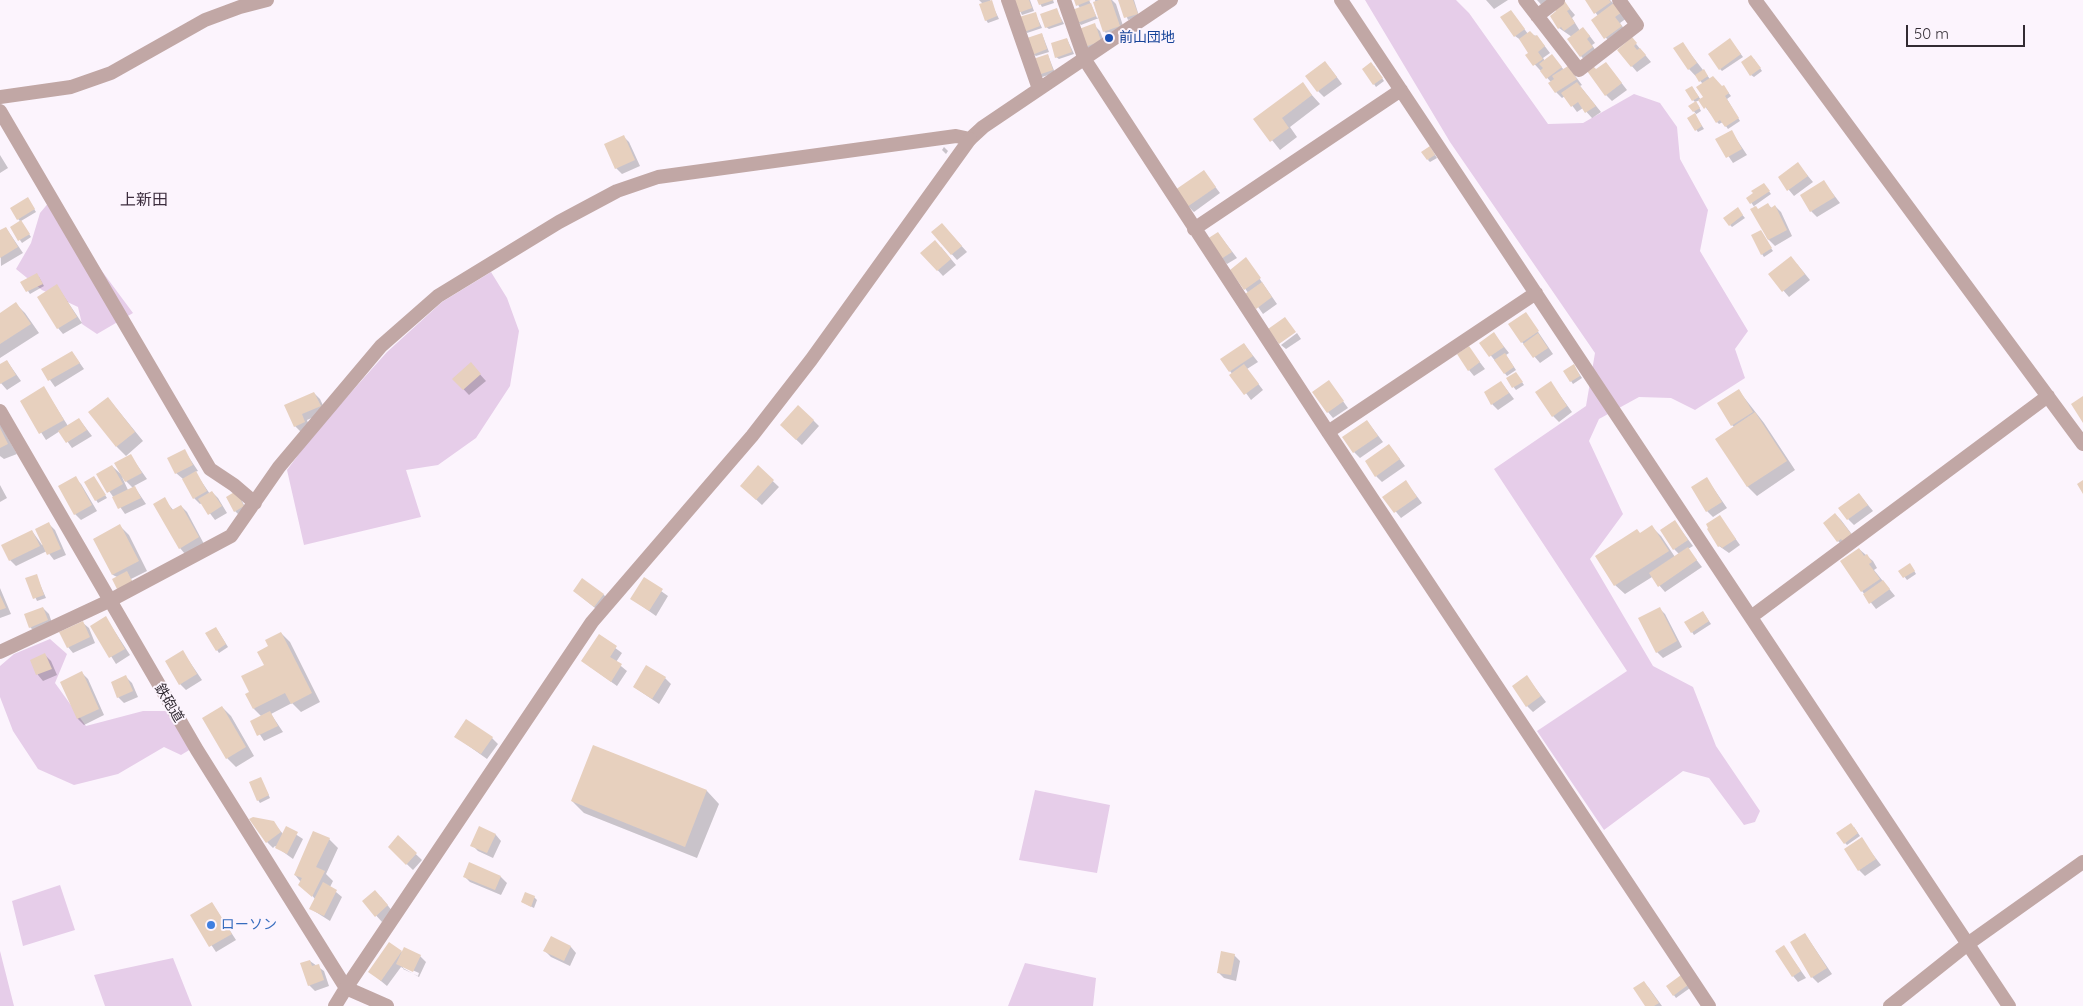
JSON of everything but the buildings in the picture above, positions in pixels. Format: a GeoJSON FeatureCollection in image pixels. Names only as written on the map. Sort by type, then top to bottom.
{"type":"FeatureCollection","features":[{"type":"Feature","properties":{"kind":"street"},"geometry":{"type":"LineString","coordinates":[[0,97],[71,87],[110,73],[205,20],[240,7],[267,0]]}},
{"type":"Feature","properties":{"kind":"street"},"geometry":{"type":"LineString","coordinates":[[1008,0],[1039,89]]}},
{"type":"Feature","properties":{"kind":"street"},"geometry":{"type":"LineString","coordinates":[[1064,0],[1085,60],[1194,229],[1708,1006]]}},
{"type":"Feature","properties":{"kind":"street"},"geometry":{"type":"LineString","coordinates":[[1147,0],[1152,14]]}},
{"type":"Feature","properties":{"kind":"street"},"geometry":{"type":"LineString","coordinates":[[335,1006],[592,622],[752,436],[811,360],[970,139],[983,127],[1085,60],[1171,0]]}},
{"type":"Feature","properties":{"kind":"street"},"geometry":{"type":"LineString","coordinates":[[1341,0],[1751,618],[1970,943],[2009,1006]]}},
{"type":"Feature","properties":{"kind":"street"},"geometry":{"type":"LineString","coordinates":[[1525,0],[1579,70],[1637,25],[1619,0]]}},
{"type":"Feature","properties":{"kind":"street"},"geometry":{"type":"LineString","coordinates":[[1537,16],[1558,0]]}},
{"type":"Feature","properties":{"kind":"street"},"geometry":{"type":"LineString","coordinates":[[1755,0],[2083,444]]}},
{"type":"Feature","properties":{"kind":"street"},"geometry":{"type":"LineString","coordinates":[[1194,229],[1401,90]]}},
{"type":"Feature","properties":{"kind":"street"},"geometry":{"type":"LineString","coordinates":[[0,111],[210,469],[234,485],[254,503]]}},
{"type":"Feature","properties":{"kind":"street"},"geometry":{"type":"LineString","coordinates":[[0,652],[109,601],[231,536],[279,467],[381,346],[438,296],[559,222],[617,191],[658,177],[956,136],[970,139]]}},
{"type":"Feature","properties":{"kind":"street"},"geometry":{"type":"LineString","coordinates":[[1328,432],[1536,293]]}},
{"type":"Feature","properties":{"kind":"street"},"geometry":{"type":"LineString","coordinates":[[1751,618],[2048,396]]}},
{"type":"Feature","properties":{"kind":"street","name":"鉄砲道"},"geometry":{"type":"LineString","coordinates":[[0,412],[197,750],[346,988]]}},
{"type":"Feature","properties":{"kind":"street"},"geometry":{"type":"LineString","coordinates":[[1890,1006],[1970,943],[2083,862]]}},
{"type":"Feature","properties":{"kind":"street"},"geometry":{"type":"LineString","coordinates":[[346,988],[386,1006]]}},
{"type":"Feature","properties":{"kind":"shaded area"},"geometry":{"type":"Polygon","coordinates":[[[1365,0],[1456,0],[1469,13],[1548,124],[1583,123],[1634,94],[1660,103],[1677,127],[1680,159],[1708,210],[1700,251],[1748,331],[1735,349],[1745,378],[1695,410],[1671,398],[1639,397],[1599,419],[1589,441],[1623,514],[1590,559],[1653,666],[1693,687],[1716,746],[1760,811],[1755,822],[1744,825],[1709,778],[1683,771],[1604,830],[1537,731],[1627,671],[1494,469],[1586,406],[1595,353],[1450,142],[1365,0]]]}},
{"type":"Feature","properties":{"kind":"shaded area"},"geometry":{"type":"Polygon","coordinates":[[[50,201],[133,313],[97,334],[82,324],[78,307],[42,290],[16,269],[31,243],[40,213],[50,201]]]}},
{"type":"Feature","properties":{"kind":"shaded area"},"geometry":{"type":"Polygon","coordinates":[[[491,272],[507,298],[519,331],[510,386],[476,438],[438,465],[406,470],[421,517],[304,545],[287,470],[313,435],[387,352],[442,302],[491,272]]]}},
{"type":"Feature","properties":{"kind":"shaded area"},"geometry":{"type":"Polygon","coordinates":[[[50,639],[67,654],[55,683],[86,726],[143,711],[167,711],[191,749],[181,755],[164,747],[118,774],[74,785],[38,769],[13,731],[0,697],[0,666],[14,654],[50,639]]]}},
{"type":"Feature","properties":{"kind":"shaded area"},"geometry":{"type":"Polygon","coordinates":[[[1035,790],[1110,805],[1097,873],[1019,860],[1035,790]]]}},
{"type":"Feature","properties":{"kind":"shaded area"},"geometry":{"type":"Polygon","coordinates":[[[60,885],[75,930],[23,946],[12,901],[60,885]]]}},
{"type":"Feature","properties":{"kind":"shaded area"},"geometry":{"type":"Polygon","coordinates":[[[0,951],[14,1006],[0,1006],[0,951]]]}},
{"type":"Feature","properties":{"kind":"shaded area"},"geometry":{"type":"Polygon","coordinates":[[[173,958],[192,1006],[105,1006],[94,975],[173,958]]]}},
{"type":"Feature","properties":{"kind":"shaded area"},"geometry":{"type":"Polygon","coordinates":[[[1025,963],[1096,978],[1093,1006],[1008,1006],[1025,963]]]}},
{"type":"Feature","properties":{"kind":"place","name":"前山団地"},"geometry":{"type":"Point","coordinates":[1109,38]}},
{"type":"Feature","properties":{"kind":"place","name":"ローソン"},"geometry":{"type":"Point","coordinates":[211,925]}},
{"type":"Feature","properties":{"kind":"district","name":"上新田"},"geometry":{"type":"Point","coordinates":[144,200]}}]}
